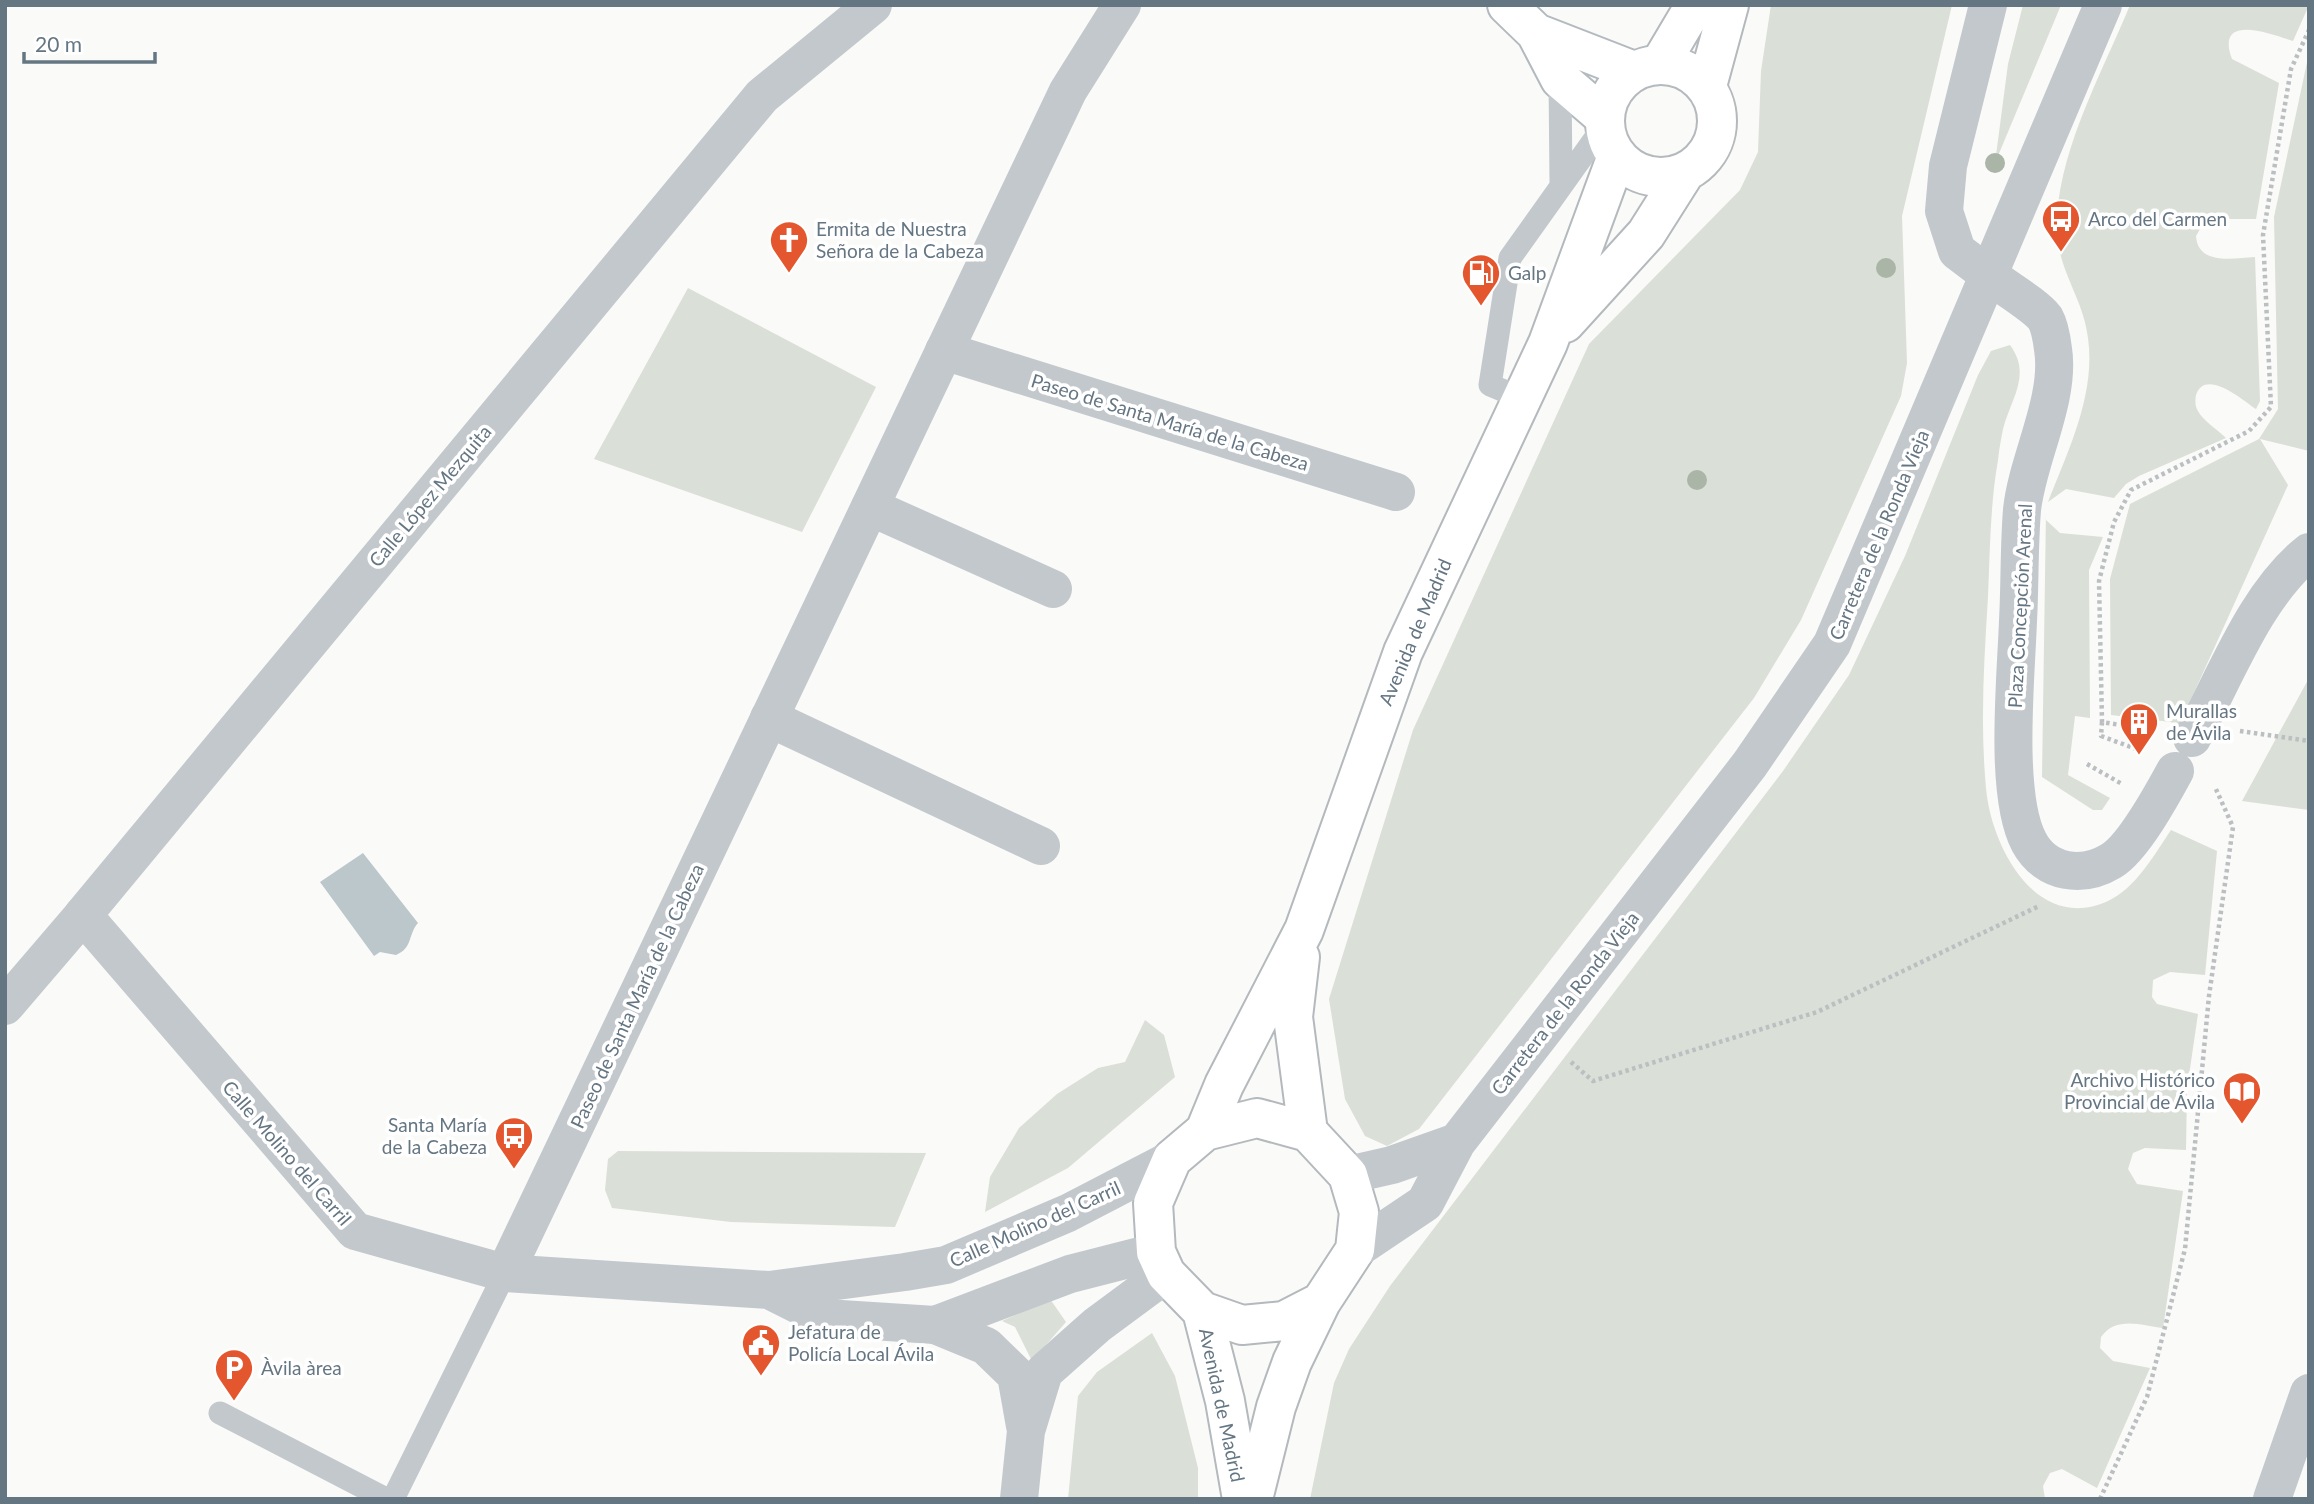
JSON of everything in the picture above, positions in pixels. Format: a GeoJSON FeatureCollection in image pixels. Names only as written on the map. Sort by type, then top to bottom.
{"type":"FeatureCollection","features":[{"type":"Feature","properties":{"kind":"main road"},"geometry":{"type":"LineString","coordinates":[[1507,5],[1536,33],[1560,79],[1647,177],[1684,174],[1710,152],[1718,118],[1707,86],[1686,69],[1647,67],[1536,33]]}},
{"type":"Feature","properties":{"kind":"main road"},"geometry":{"type":"LineString","coordinates":[[1608,134],[1616,86],[1647,67],[1695,5]]}},
{"type":"Feature","properties":{"kind":"main road"},"geometry":{"type":"LineString","coordinates":[[1707,86],[1728,5]]}},
{"type":"Feature","properties":{"kind":"main road","name":"Avenida de Madrid"},"geometry":{"type":"LineString","coordinates":[[1205,1131],[1224,1085],[1304,930],[1403,652],[1548,344],[1608,134]]}},
{"type":"Feature","properties":{"kind":"main road","name":"Avenida de Madrid"},"geometry":{"type":"LineString","coordinates":[[1548,344],[1646,234],[1684,174]]}},
{"type":"Feature","properties":{"kind":"main road","name":"Avenida de Madrid"},"geometry":{"type":"LineString","coordinates":[[1304,930],[1293,1017],[1308,1132]]}},
{"type":"Feature","properties":{"kind":"main road"},"geometry":{"type":"LineString","coordinates":[[1257,1118],[1308,1132],[1348,1175],[1359,1212],[1355,1250],[1321,1302],[1284,1321],[1242,1325],[1202,1311],[1161,1263],[1153,1203],[1172,1159],[1205,1131],[1257,1118]]}},
{"type":"Feature","properties":{"kind":"main road","name":"Avenida de Madrid"},"geometry":{"type":"LineString","coordinates":[[1253,1499],[1276,1407],[1292,1362],[1321,1302]]}},
{"type":"Feature","properties":{"kind":"main road","name":"Avenida de Madrid"},"geometry":{"type":"LineString","coordinates":[[1202,1311],[1225,1401],[1241,1499]]}},
{"type":"Feature","properties":{"kind":"street","name":"Calle López Mezquita"},"geometry":{"type":"LineString","coordinates":[[5,1006],[762,96],[873,5]]}},
{"type":"Feature","properties":{"kind":"street","name":"Paseo de Santa María de la Cabeza"},"geometry":{"type":"LineString","coordinates":[[505,1273],[1068,91],[1122,5]]}},
{"type":"Feature","properties":{"kind":"street","name":"Plaza Concepción Arenal"},"geometry":{"type":"LineString","coordinates":[[1988,5],[1948,166],[1944,211],[1957,251],[2045,319],[2054,351],[2050,398],[2022,508],[2014,748],[2019,812],[2028,842],[2037,854],[2054,867],[2072,873],[2095,870],[2114,860],[2143,824],[2192,773]]}},
{"type":"Feature","properties":{"kind":"street","name":"Carretera de la Ronda Vieja"},"geometry":{"type":"LineString","coordinates":[[1355,1250],[1425,1203],[1457,1142],[1750,764],[1832,644],[2103,5]]}},
{"type":"Feature","properties":{"kind":"street","name":"Paseo de Santa María de la Cabeza"},"geometry":{"type":"LineString","coordinates":[[944,351],[1396,492]]}},
{"type":"Feature","properties":{"kind":"street"},"geometry":{"type":"LineString","coordinates":[[870,507],[1053,589]]}},
{"type":"Feature","properties":{"kind":"street"},"geometry":{"type":"LineString","coordinates":[[2193,738],[2266,598],[2291,566],[2309,552]]}},
{"type":"Feature","properties":{"kind":"street"},"geometry":{"type":"LineString","coordinates":[[769,718],[1041,846]]}},
{"type":"Feature","properties":{"kind":"street","name":"Calle Molino del Carril"},"geometry":{"type":"LineString","coordinates":[[82,915],[355,1231],[505,1273],[769,1290],[946,1265],[1068,1213],[1172,1159]]}},
{"type":"Feature","properties":{"kind":"street"},"geometry":{"type":"LineString","coordinates":[[1348,1175],[1392,1165],[1457,1142]]}},
{"type":"Feature","properties":{"kind":"street","name":"Calle Molino del Carril"},"geometry":{"type":"LineString","coordinates":[[769,1290],[825,1318],[935,1325],[1070,1274],[1161,1263]]}},
{"type":"Feature","properties":{"kind":"street"},"geometry":{"type":"LineString","coordinates":[[1019,1499],[1026,1431],[1044,1372],[1161,1263]]}},
{"type":"Feature","properties":{"kind":"street"},"geometry":{"type":"LineString","coordinates":[[935,1325],[986,1346],[1016,1375],[1026,1431]]}},
{"type":"Feature","properties":{"kind":"street"},"geometry":{"type":"LineString","coordinates":[[2272,1499],[2309,1393]]}},
{"type":"Feature","properties":{"kind":"lane"},"geometry":{"type":"LineString","coordinates":[[1560,79],[1561,183]]}},
{"type":"Feature","properties":{"kind":"lane"},"geometry":{"type":"LineString","coordinates":[[1521,398],[1490,385],[1510,258],[1561,183],[1608,134]]}},
{"type":"Feature","properties":{"kind":"lane"},"geometry":{"type":"LineString","coordinates":[[393,1499],[505,1273]]}},
{"type":"Feature","properties":{"kind":"lane"},"geometry":{"type":"LineString","coordinates":[[220,1413],[386,1499]]}},
{"type":"Feature","properties":{"kind":"path"},"geometry":{"type":"LineString","coordinates":[[2142,751],[2101,736],[2099,581],[2115,523],[2131,490],[2249,431],[2271,407],[2263,235],[2291,69],[2309,30]]}},
{"type":"Feature","properties":{"kind":"path"},"geometry":{"type":"LineString","coordinates":[[2102,722],[2153,730]]}},
{"type":"Feature","properties":{"kind":"path"},"geometry":{"type":"LineString","coordinates":[[2277,737],[2309,741]]}},
{"type":"Feature","properties":{"kind":"path"},"geometry":{"type":"LineString","coordinates":[[2087,764],[2129,789]]}},
{"type":"Feature","properties":{"kind":"path"},"geometry":{"type":"LineString","coordinates":[[2100,1499],[2147,1397],[2185,1249],[2209,996],[2233,827],[2192,773]]}},
{"type":"Feature","properties":{"kind":"path"},"geometry":{"type":"LineString","coordinates":[[1565,1056],[1593,1081],[1817,1012],[2050,901]]}},
{"type":"Feature","properties":{"kind":"shaded area"},"geometry":{"type":"Polygon","coordinates":[[[1771,5],[1952,5],[1902,216],[1907,363],[1901,396],[1801,620],[1754,698],[1419,1129],[1387,1146],[1365,1136],[1345,1099],[1329,999],[1413,730],[1589,344],[1740,190],[1758,152],[1761,71],[1771,5]]]}},
{"type":"Feature","properties":{"kind":"shaded area"},"geometry":{"type":"Polygon","coordinates":[[[2023,5],[2061,5],[1995,163],[2008,64],[2023,5]]]}},
{"type":"Feature","properties":{"kind":"shaded area"},"geometry":{"type":"Polygon","coordinates":[[[2130,5],[2309,5],[2293,41],[2261,31],[2238,31],[2231,35],[2229,44],[2232,59],[2279,83],[2256,219],[2213,219],[2204,222],[2196,236],[2198,246],[2210,256],[2228,259],[2255,257],[2260,401],[2256,409],[2225,388],[2207,384],[2201,387],[2196,395],[2197,409],[2203,418],[2226,438],[2139,476],[2126,484],[2114,498],[2066,489],[2048,502],[2078,422],[2088,380],[2089,359],[2085,322],[2059,250],[2057,216],[2060,189],[2085,108],[2130,5]]]}},
{"type":"Feature","properties":{"kind":"shaded area"},"geometry":{"type":"Polygon","coordinates":[[[2309,53],[2309,451],[2260,439],[2288,485],[2178,728],[2171,722],[2111,715],[2110,579],[2130,504],[2259,439],[2278,409],[2274,217],[2309,53]]]}},
{"type":"Feature","properties":{"kind":"shaded area"},"geometry":{"type":"Polygon","coordinates":[[[688,288],[876,387],[802,532],[594,459],[688,288]]]}},
{"type":"Feature","properties":{"kind":"shaded area"},"geometry":{"type":"Polygon","coordinates":[[[2010,345],[2016,356],[2020,377],[2003,429],[1993,494],[1983,692],[1986,788],[1997,835],[2022,879],[2039,895],[2059,905],[2082,908],[2108,901],[2127,888],[2144,870],[2171,830],[2217,851],[2205,975],[2170,972],[2153,980],[2152,997],[2157,1004],[2198,1014],[2187,1089],[2186,1150],[2145,1148],[2133,1153],[2128,1169],[2137,1184],[2183,1191],[2163,1328],[2121,1324],[2107,1330],[2101,1337],[2100,1348],[2113,1361],[2150,1368],[2097,1488],[2062,1469],[2050,1473],[2043,1486],[2045,1499],[1310,1499],[1334,1383],[1349,1349],[1390,1286],[1783,771],[1849,675],[1905,556],[1978,375],[1991,351],[2010,345]]]}},
{"type":"Feature","properties":{"kind":"shaded area"},"geometry":{"type":"Polygon","coordinates":[[[2046,511],[2046,520],[2060,533],[2103,537],[2089,570],[2090,718],[2075,716],[2068,775],[2110,798],[2102,810],[2093,810],[2042,777],[2046,511]]]}},
{"type":"Feature","properties":{"kind":"shaded area"},"geometry":{"type":"Polygon","coordinates":[[[2309,678],[2309,810],[2242,801],[2309,678]]]}},
{"type":"Feature","properties":{"kind":"shaded area"},"geometry":{"type":"Polygon","coordinates":[[[363,853],[418,923],[408,945],[396,955],[380,952],[374,956],[320,882],[363,853]]]}},
{"type":"Feature","properties":{"kind":"shaded area"},"geometry":{"type":"Polygon","coordinates":[[[1145,1020],[1164,1035],[1175,1077],[1068,1168],[985,1212],[990,1177],[1019,1128],[1057,1094],[1098,1068],[1125,1062],[1145,1020]]]}},
{"type":"Feature","properties":{"kind":"shaded area"},"geometry":{"type":"Polygon","coordinates":[[[618,1151],[926,1153],[895,1227],[731,1222],[612,1208],[605,1190],[608,1159],[618,1151]]]}},
{"type":"Feature","properties":{"kind":"shaded area"},"geometry":{"type":"Polygon","coordinates":[[[1050,1299],[1066,1322],[1032,1361],[1015,1327],[1002,1321],[1050,1299]]]}},
{"type":"Feature","properties":{"kind":"shaded area"},"geometry":{"type":"Polygon","coordinates":[[[1152,1333],[1175,1376],[1198,1468],[1198,1499],[1068,1499],[1078,1396],[1097,1372],[1152,1333]]]}},
{"type":"Feature","properties":{"kind":"place","name":"Arco del Carmen"},"geometry":{"type":"Point","coordinates":[2061,253]}},
{"type":"Feature","properties":{"kind":"place","name":"Ermita de Nuestra Señora de la Cabeza"},"geometry":{"type":"Point","coordinates":[789,274]}},
{"type":"Feature","properties":{"kind":"place","name":"Galp"},"geometry":{"type":"Point","coordinates":[1481,307]}},
{"type":"Feature","properties":{"kind":"place","name":"Murallas de Ávila"},"geometry":{"type":"Point","coordinates":[2139,756]}},
{"type":"Feature","properties":{"kind":"place","name":"Archivo Histórico Provincial de Ávila"},"geometry":{"type":"Point","coordinates":[2242,1125]}},
{"type":"Feature","properties":{"kind":"place","name":"Santa María de la Cabeza"},"geometry":{"type":"Point","coordinates":[514,1170]}},
{"type":"Feature","properties":{"kind":"place","name":"Jefatura de Policía Local Ávila"},"geometry":{"type":"Point","coordinates":[761,1377]}},
{"type":"Feature","properties":{"kind":"place","name":"Àvila àrea"},"geometry":{"type":"Point","coordinates":[234,1402]}}]}
